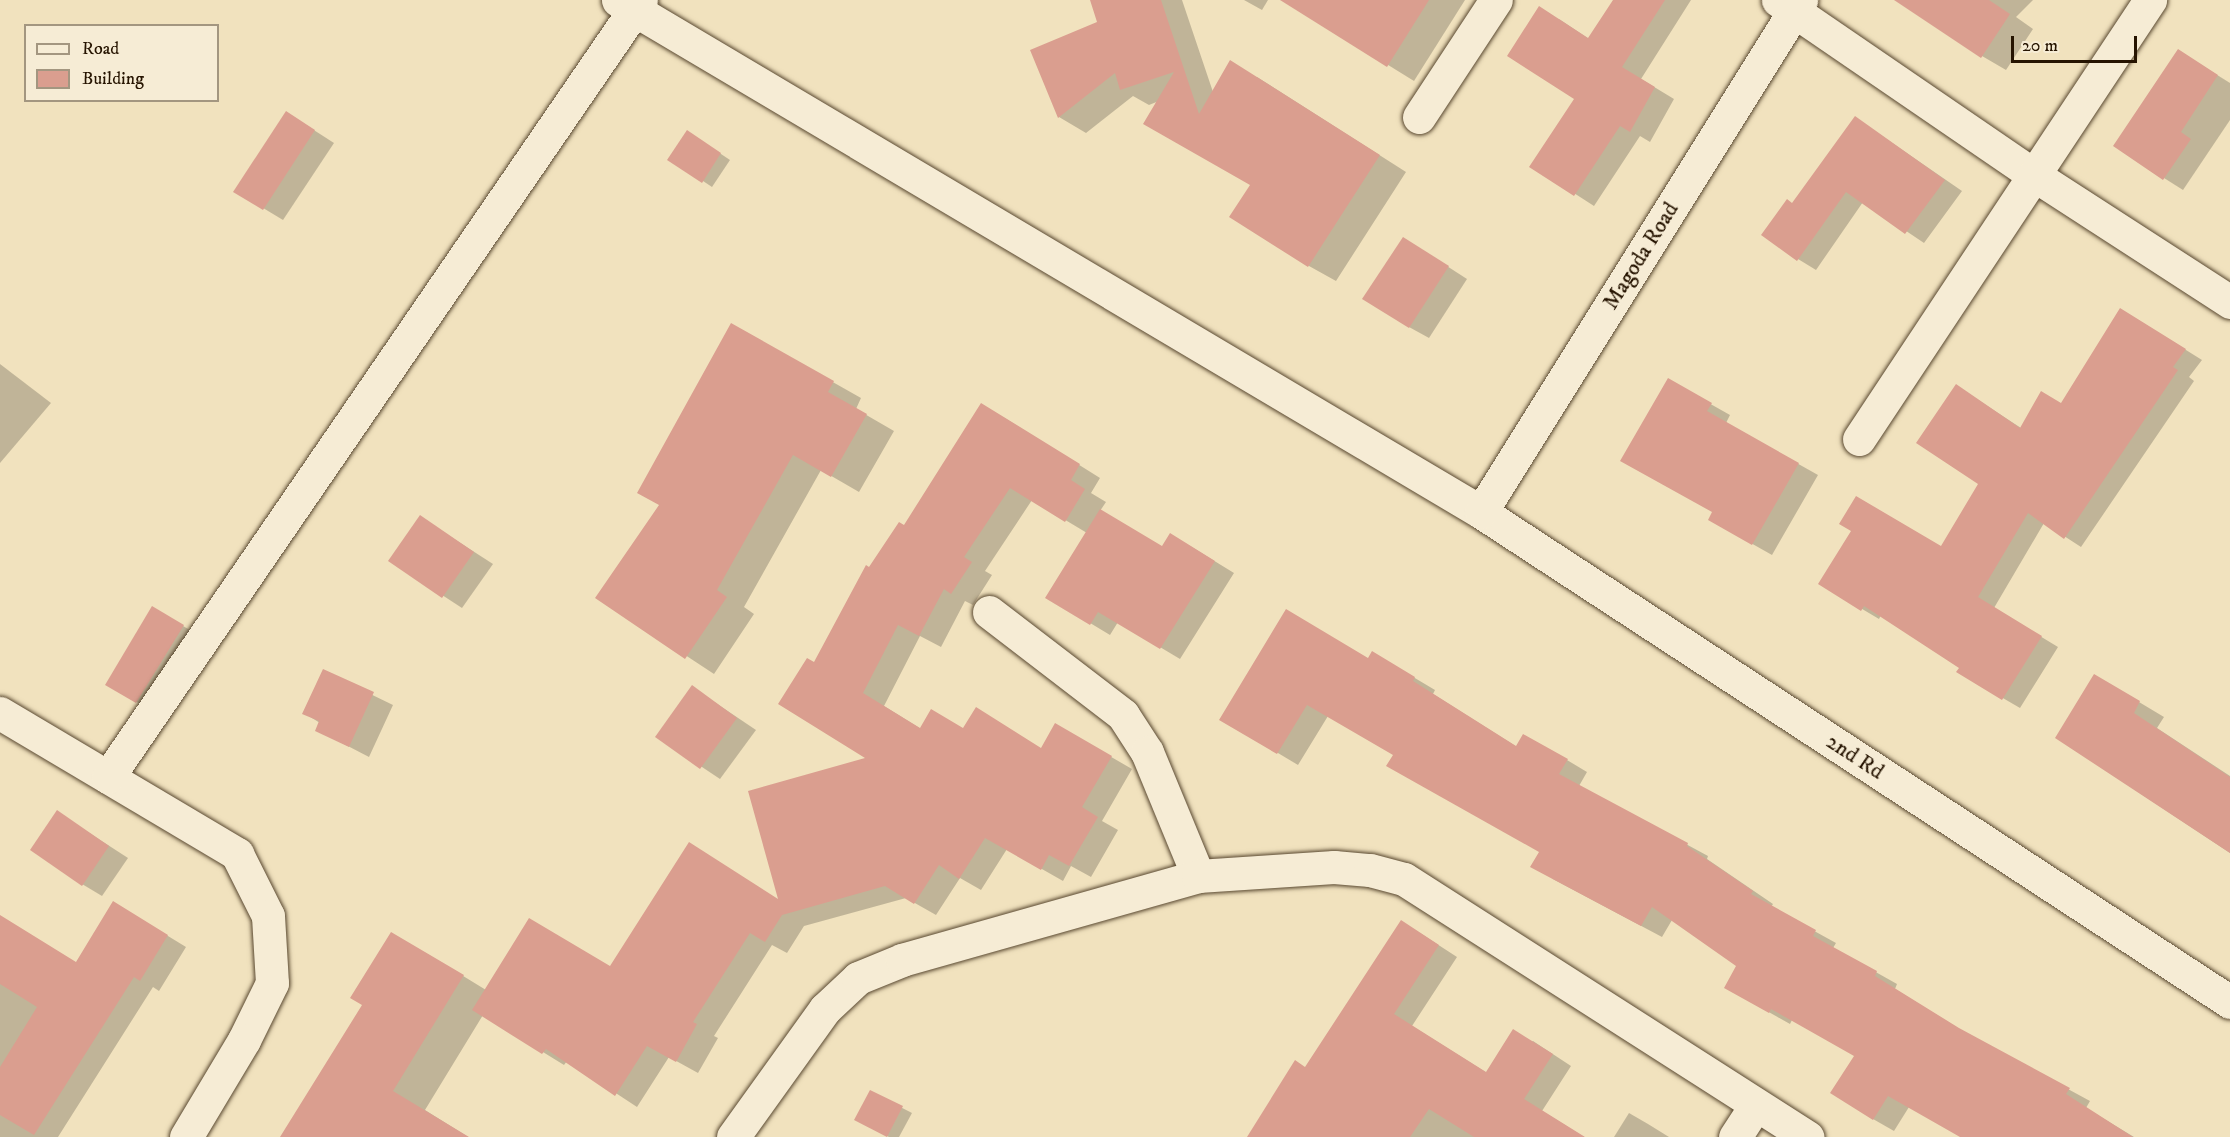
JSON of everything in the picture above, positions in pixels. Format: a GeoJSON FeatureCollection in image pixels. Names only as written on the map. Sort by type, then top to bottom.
{"type":"FeatureCollection","features":[{"type":"Feature","properties":{"kind":"street"},"geometry":{"type":"LineString","coordinates":[[1419,117],[1496,0]]}},
{"type":"Feature","properties":{"kind":"street"},"geometry":{"type":"LineString","coordinates":[[1859,439],[2150,0]]}},
{"type":"Feature","properties":{"kind":"street"},"geometry":{"type":"LineString","coordinates":[[108,777],[631,4]]}},
{"type":"Feature","properties":{"kind":"street","name":"2nd Rd"},"geometry":{"type":"LineString","coordinates":[[631,4],[1481,512],[2230,1002]]}},
{"type":"Feature","properties":{"kind":"street"},"geometry":{"type":"LineString","coordinates":[[1791,4],[2034,175],[2230,302]]}},
{"type":"Feature","properties":{"kind":"street","name":"Magoda Road"},"geometry":{"type":"LineString","coordinates":[[1481,512],[1791,4]]}},
{"type":"Feature","properties":{"kind":"street"},"geometry":{"type":"LineString","coordinates":[[988,612],[1123,715],[1147,752],[1198,876]]}},
{"type":"Feature","properties":{"kind":"street"},"geometry":{"type":"LineString","coordinates":[[0,714],[237,854],[268,916],[272,983],[244,1040],[186,1137]]}},
{"type":"Feature","properties":{"kind":"street"},"geometry":{"type":"LineString","coordinates":[[734,1137],[825,1009],[858,978],[902,960],[1198,876],[1334,867],[1370,870],[1404,879],[1807,1137]]}},
{"type":"Feature","properties":{"kind":"street"},"geometry":{"type":"LineString","coordinates":[[1735,1137],[1756,1105]]}},
{"type":"Feature","properties":{"kind":"building"},"geometry":{"type":"Polygon","coordinates":[[[1090,0],[1161,0],[1199,114],[1230,60],[1380,155],[1308,267],[1229,217],[1250,185],[1143,124],[1174,72],[1120,90],[1115,73],[1058,118],[1030,50],[1097,22],[1090,0]]]}},
{"type":"Feature","properties":{"kind":"building"},"geometry":{"type":"Polygon","coordinates":[[[1280,0],[1429,0],[1387,67],[1280,0]]]}},
{"type":"Feature","properties":{"kind":"building"},"geometry":{"type":"Polygon","coordinates":[[[1613,0],[1665,0],[1622,67],[1655,87],[1630,132],[1620,126],[1574,196],[1529,167],[1574,99],[1507,56],[1539,6],[1588,38],[1613,0]]]}},
{"type":"Feature","properties":{"kind":"building"},"geometry":{"type":"Polygon","coordinates":[[[1894,0],[1989,0],[2010,14],[1981,58],[1894,0]]]}},
{"type":"Feature","properties":{"kind":"building"},"geometry":{"type":"Polygon","coordinates":[[[2178,49],[2218,75],[2181,132],[2191,139],[2163,180],[2113,146],[2178,49]]]}},
{"type":"Feature","properties":{"kind":"building"},"geometry":{"type":"Polygon","coordinates":[[[286,111],[315,130],[263,210],[233,192],[286,111]]]}},
{"type":"Feature","properties":{"kind":"building"},"geometry":{"type":"Polygon","coordinates":[[[1855,116],[1945,180],[1905,234],[1846,192],[1797,261],[1761,235],[1787,199],[1792,203],[1855,116]]]}},
{"type":"Feature","properties":{"kind":"building"},"geometry":{"type":"Polygon","coordinates":[[[687,130],[721,153],[702,183],[667,160],[687,130]]]}},
{"type":"Feature","properties":{"kind":"building"},"geometry":{"type":"Polygon","coordinates":[[[1403,237],[1449,266],[1409,328],[1362,299],[1403,237]]]}},
{"type":"Feature","properties":{"kind":"building"},"geometry":{"type":"Polygon","coordinates":[[[2120,308],[2186,349],[2173,367],[2178,370],[2064,539],[2028,513],[1978,597],[2042,636],[2002,700],[1956,672],[1959,668],[1864,606],[1861,611],[1818,584],[1851,531],[1839,524],[1856,496],[1941,546],[1978,484],[1916,443],[1956,384],[2020,428],[2041,391],[2061,403],[2120,308]]]}},
{"type":"Feature","properties":{"kind":"building"},"geometry":{"type":"Polygon","coordinates":[[[731,323],[834,381],[828,392],[867,414],[831,477],[793,455],[717,590],[727,597],[685,659],[595,598],[659,505],[637,493],[731,323]]]}},
{"type":"Feature","properties":{"kind":"building"},"geometry":{"type":"Polygon","coordinates":[[[1668,378],[1712,403],[1707,411],[1799,463],[1752,545],[1708,520],[1712,512],[1620,461],[1668,378]]]}},
{"type":"Feature","properties":{"kind":"building"},"geometry":{"type":"Polygon","coordinates":[[[981,403],[1080,464],[1071,480],[1085,489],[1065,522],[1010,488],[964,557],[972,562],[951,594],[944,589],[919,636],[898,625],[863,693],[920,728],[931,709],[963,728],[976,707],[1041,748],[1055,723],[1112,756],[1082,807],[1098,817],[1069,866],[1049,855],[1041,870],[985,838],[959,879],[939,865],[914,904],[885,886],[782,915],[765,942],[750,933],[693,1022],[697,1024],[676,1062],[647,1046],[615,1096],[546,1049],[542,1054],[472,1010],[529,918],[610,966],[689,842],[778,899],[748,791],[865,758],[778,704],[807,658],[814,662],[866,565],[869,567],[899,522],[904,525],[981,403]]]}},
{"type":"Feature","properties":{"kind":"building"},"geometry":{"type":"Polygon","coordinates":[[[1100,509],[1162,546],[1170,533],[1215,561],[1160,649],[1098,612],[1090,625],[1045,598],[1100,509]]]}},
{"type":"Feature","properties":{"kind":"building"},"geometry":{"type":"Polygon","coordinates":[[[420,515],[474,552],[442,598],[388,561],[420,515]]]}},
{"type":"Feature","properties":{"kind":"building"},"geometry":{"type":"Polygon","coordinates":[[[152,606],[184,625],[136,703],[105,685],[152,606]]]}},
{"type":"Feature","properties":{"kind":"building"},"geometry":{"type":"Polygon","coordinates":[[[1286,609],[1368,658],[1372,651],[1415,677],[1413,681],[1516,746],[1523,734],[1568,759],[1559,774],[1688,843],[1687,846],[1753,891],[1751,894],[1816,930],[1813,936],[1877,971],[1875,976],[1959,1028],[2070,1088],[2066,1094],[2133,1137],[1960,1137],[1888,1096],[1873,1120],[1830,1093],[1854,1056],[1771,1009],[1769,1013],[1724,988],[1736,966],[1652,907],[1641,926],[1530,867],[1539,852],[1386,766],[1393,755],[1307,705],[1277,754],[1219,720],[1286,609]]]}},
{"type":"Feature","properties":{"kind":"building"},"geometry":{"type":"Polygon","coordinates":[[[323,669],[374,692],[349,747],[315,731],[319,721],[302,714],[323,669]]]}},
{"type":"Feature","properties":{"kind":"building"},"geometry":{"type":"Polygon","coordinates":[[[2094,674],[2140,701],[2134,713],[2230,777],[2230,853],[2055,738],[2094,674]]]}},
{"type":"Feature","properties":{"kind":"building"},"geometry":{"type":"Polygon","coordinates":[[[692,685],[737,718],[700,769],[655,737],[692,685]]]}},
{"type":"Feature","properties":{"kind":"building"},"geometry":{"type":"Polygon","coordinates":[[[57,810],[109,846],[82,886],[30,850],[57,810]]]}},
{"type":"Feature","properties":{"kind":"building"},"geometry":{"type":"Polygon","coordinates":[[[113,901],[168,935],[140,981],[134,977],[34,1135],[0,1115],[0,1067],[37,1007],[0,984],[0,915],[76,962],[113,901]]]}},
{"type":"Feature","properties":{"kind":"building"},"geometry":{"type":"Polygon","coordinates":[[[1401,920],[1439,945],[1394,1014],[1486,1072],[1513,1029],[1553,1054],[1524,1099],[1585,1137],[1474,1137],[1429,1109],[1410,1137],[1247,1137],[1295,1060],[1305,1067],[1401,920]]]}},
{"type":"Feature","properties":{"kind":"building"},"geometry":{"type":"Polygon","coordinates":[[[391,932],[464,975],[393,1091],[469,1137],[280,1137],[362,1005],[350,998],[391,932]]]}},
{"type":"Feature","properties":{"kind":"building"},"geometry":{"type":"Polygon","coordinates":[[[870,1090],[903,1106],[887,1137],[854,1120],[870,1090]]]}}]}
